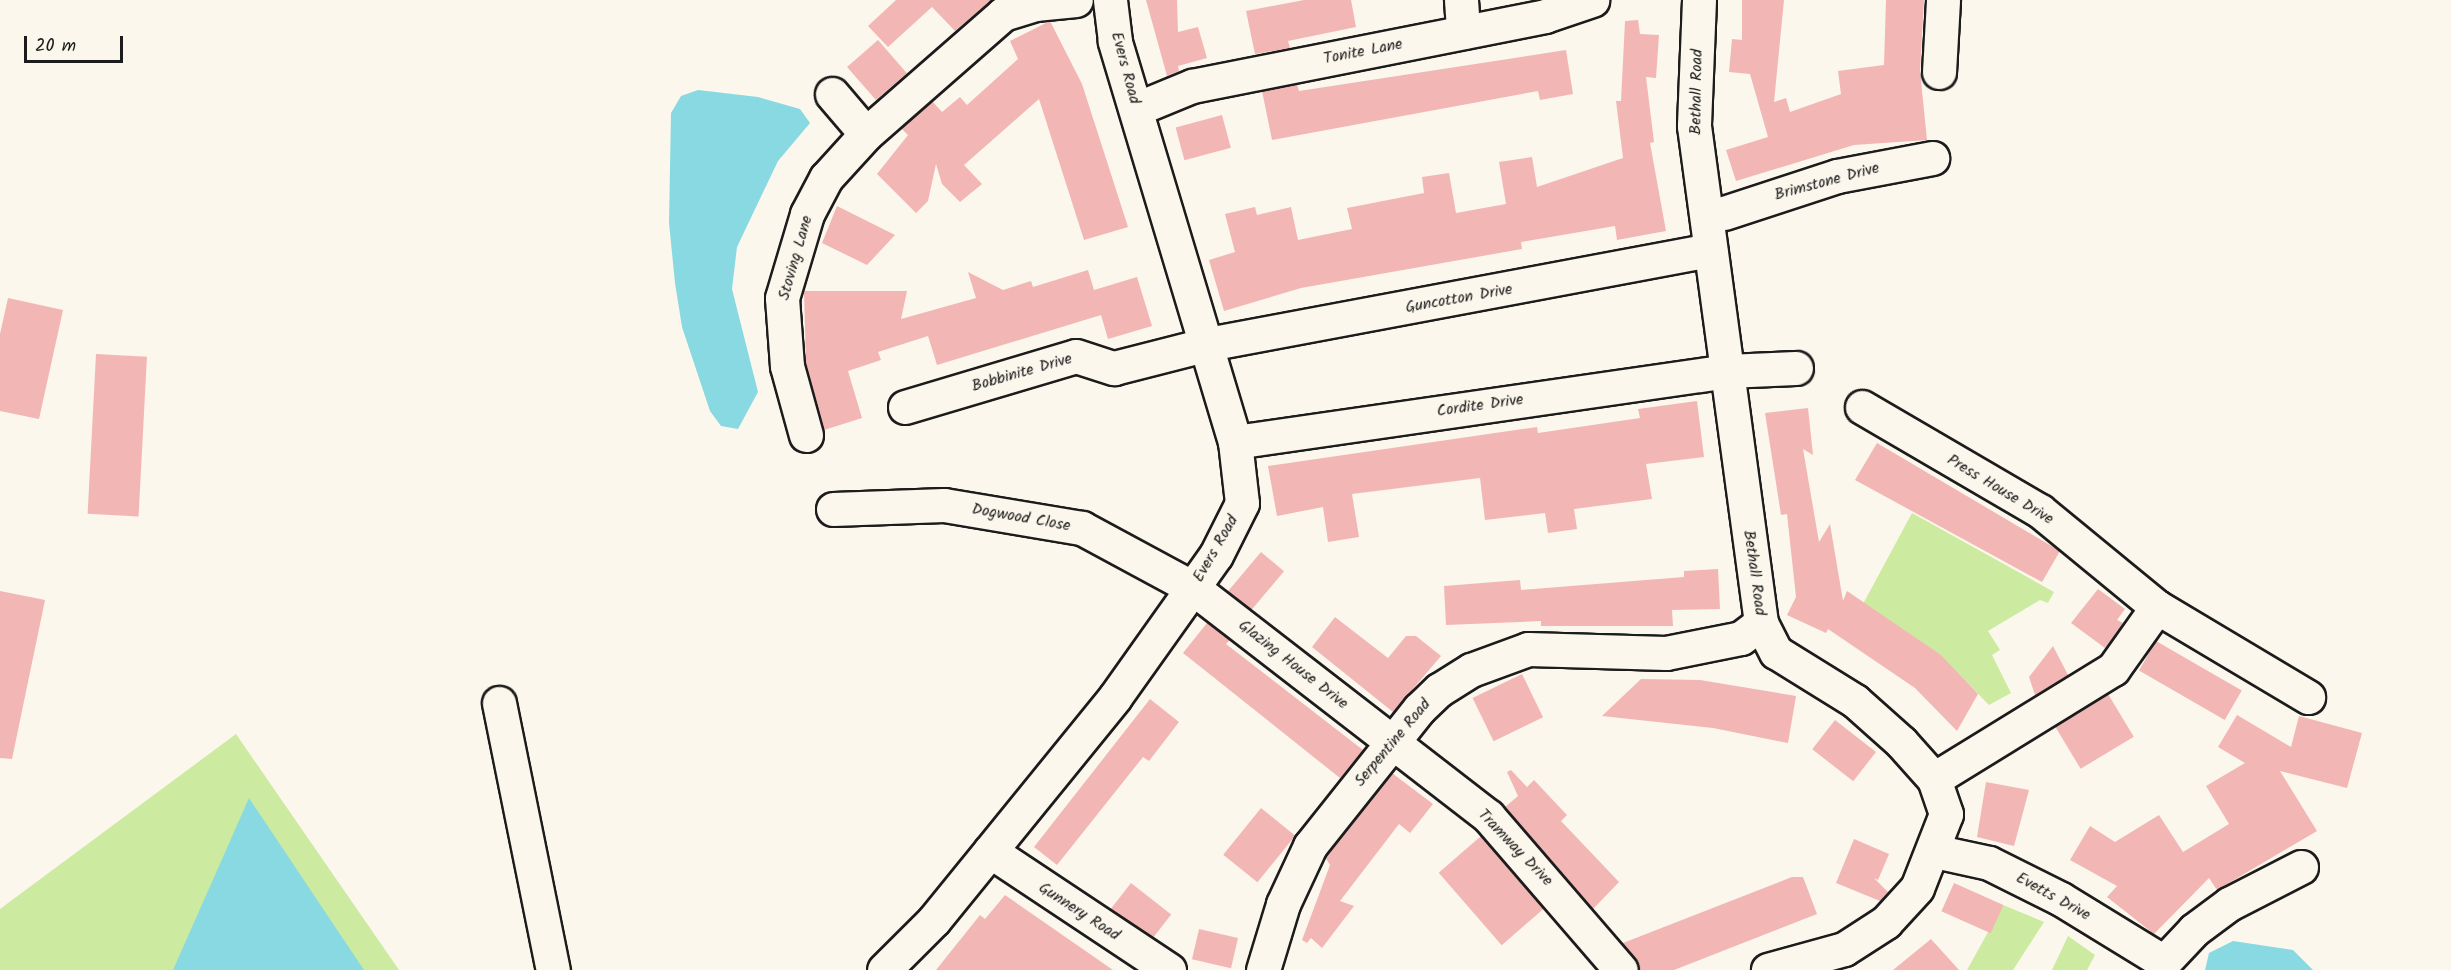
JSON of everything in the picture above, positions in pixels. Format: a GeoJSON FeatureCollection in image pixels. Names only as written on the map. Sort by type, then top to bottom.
{"type":"FeatureCollection","features":[{"type":"Feature","properties":{"kind":"street","name":"Stoving Lane"},"geometry":{"type":"LineString","coordinates":[[806,435],[788,366],[782,298],[807,214],[826,178],[866,134],[1003,14],[1035,4],[1076,0]]}},
{"type":"Feature","properties":{"kind":"street","name":"Evers Road"},"geometry":{"type":"LineString","coordinates":[[884,970],[934,920],[1115,697],[1194,588],[1242,502],[1235,442],[1208,344],[1115,41],[1110,0]]}},
{"type":"Feature","properties":{"kind":"street","name":"Tonite Lane"},"geometry":{"type":"LineString","coordinates":[[1136,109],[1192,86],[1462,16],[1545,16],[1592,0]]}},
{"type":"Feature","properties":{"kind":"street","name":"Bethall Road"},"geometry":{"type":"LineString","coordinates":[[1699,0],[1694,126],[1761,623],[1776,652],[1855,701],[1934,779],[1946,814],[1934,851],[1917,888],[1886,922],[1826,962],[1768,970]]}},
{"type":"Feature","properties":{"kind":"street"},"geometry":{"type":"LineString","coordinates":[[1939,72],[1943,0]]}},
{"type":"Feature","properties":{"kind":"street"},"geometry":{"type":"LineString","coordinates":[[832,94],[866,134]]}},
{"type":"Feature","properties":{"kind":"street","name":"Brimstone Drive"},"geometry":{"type":"LineString","coordinates":[[1724,213],[1837,177],[1932,158]]}},
{"type":"Feature","properties":{"kind":"street","name":"Guncotton Drive"},"geometry":{"type":"LineString","coordinates":[[1208,344],[1710,250]]}},
{"type":"Feature","properties":{"kind":"street","name":"Bobbinite Drive"},"geometry":{"type":"LineString","coordinates":[[905,407],[1076,356],[1114,368],[1208,344]]}},
{"type":"Feature","properties":{"kind":"street","name":"Cordite Drive"},"geometry":{"type":"LineString","coordinates":[[1235,442],[1726,371],[1796,368]]}},
{"type":"Feature","properties":{"kind":"street","name":"Press House Drive"},"geometry":{"type":"LineString","coordinates":[[1862,407],[2040,511],[2157,607],[2308,697]]}},
{"type":"Feature","properties":{"kind":"street","name":"Dogwood Close"},"geometry":{"type":"LineString","coordinates":[[833,509],[944,505],[1082,528],[1194,588]]}},
{"type":"Feature","properties":{"kind":"street","name":"Glazing House Drive"},"geometry":{"type":"LineString","coordinates":[[1194,588],[1393,742]]}},
{"type":"Feature","properties":{"kind":"street"},"geometry":{"type":"LineString","coordinates":[[1934,779],[2113,669],[2157,607]]}},
{"type":"Feature","properties":{"kind":"street","name":"Serpentine Road"},"geometry":{"type":"LineString","coordinates":[[1263,970],[1283,904],[1310,846],[1393,742],[1439,690],[1471,670],[1528,649],[1666,653],[1741,638],[1761,623]]}},
{"type":"Feature","properties":{"kind":"street"},"geometry":{"type":"LineString","coordinates":[[499,704],[554,970]]}},
{"type":"Feature","properties":{"kind":"street","name":"Tramway Drive"},"geometry":{"type":"LineString","coordinates":[[1393,742],[1488,816],[1621,970]]}},
{"type":"Feature","properties":{"kind":"street","name":"Gunnery Road"},"geometry":{"type":"LineString","coordinates":[[990,851],[1169,970]]}},
{"type":"Feature","properties":{"kind":"street","name":"Evetts Drive"},"geometry":{"type":"LineString","coordinates":[[1934,851],[1989,863],[2061,899],[2163,966],[2194,930],[2229,904],[2301,867]]}},
{"type":"Feature","properties":{"kind":"green space"},"geometry":{"type":"Polygon","coordinates":[[[1912,513],[2054,592],[2048,603],[2040,600],[1988,631],[2000,650],[1992,655],[2011,693],[1989,705],[1947,662],[1863,604],[1912,513]]]}},
{"type":"Feature","properties":{"kind":"green space"},"geometry":{"type":"Polygon","coordinates":[[[236,734],[399,970],[0,970],[0,909],[236,734]]]}},
{"type":"Feature","properties":{"kind":"green space"},"geometry":{"type":"Polygon","coordinates":[[[2003,905],[2044,922],[2013,970],[1967,970],[2003,905]]]}},
{"type":"Feature","properties":{"kind":"green space"},"geometry":{"type":"Polygon","coordinates":[[[2068,936],[2095,955],[2087,970],[2052,970],[2068,936]]]}},
{"type":"Feature","properties":{"kind":"water"},"geometry":{"type":"Polygon","coordinates":[[[698,90],[758,97],[800,109],[810,123],[778,161],[737,247],[732,289],[758,392],[738,429],[721,426],[710,411],[682,327],[675,283],[669,223],[671,113],[681,96],[698,90]]]}},
{"type":"Feature","properties":{"kind":"water"},"geometry":{"type":"Polygon","coordinates":[[[249,798],[364,970],[173,970],[249,798]]]}},
{"type":"Feature","properties":{"kind":"water"},"geometry":{"type":"Polygon","coordinates":[[[2233,941],[2293,950],[2313,970],[2205,970],[2209,953],[2233,941]]]}},
{"type":"Feature","properties":{"kind":"building"},"geometry":{"type":"Polygon","coordinates":[[[896,0],[991,0],[955,31],[932,7],[888,47],[868,26],[896,0]]]}},
{"type":"Feature","properties":{"kind":"building"},"geometry":{"type":"Polygon","coordinates":[[[1146,0],[1177,0],[1178,32],[1198,27],[1207,58],[1178,66],[1179,71],[1167,76],[1146,0]]]}},
{"type":"Feature","properties":{"kind":"building"},"geometry":{"type":"Polygon","coordinates":[[[1304,0],[1351,0],[1356,27],[1288,41],[1290,48],[1255,54],[1246,11],[1304,0]]]}},
{"type":"Feature","properties":{"kind":"building"},"geometry":{"type":"Polygon","coordinates":[[[1742,0],[1784,0],[1774,102],[1786,98],[1790,112],[1841,94],[1838,71],[1884,65],[1886,0],[1924,0],[1920,71],[1927,140],[1854,145],[1736,181],[1726,150],[1768,137],[1750,74],[1729,72],[1732,39],[1742,40],[1742,0]]]}},
{"type":"Feature","properties":{"kind":"building"},"geometry":{"type":"Polygon","coordinates":[[[1638,20],[1640,34],[1659,35],[1656,78],[1646,77],[1654,142],[1650,143],[1666,231],[1617,240],[1615,226],[1521,242],[1522,249],[1301,288],[1224,311],[1209,260],[1235,252],[1225,214],[1255,207],[1257,215],[1291,207],[1298,240],[1352,229],[1347,208],[1424,193],[1422,177],[1449,173],[1456,213],[1506,204],[1499,162],[1532,157],[1537,187],[1623,158],[1616,101],[1621,101],[1625,21],[1638,20]]]}},
{"type":"Feature","properties":{"kind":"building"},"geometry":{"type":"Polygon","coordinates":[[[1050,21],[1082,84],[1128,227],[1084,240],[1039,99],[964,165],[982,184],[960,202],[942,184],[936,164],[928,201],[916,213],[877,174],[908,135],[901,128],[932,101],[942,112],[960,97],[967,105],[1018,59],[1010,41],[1050,21]]]}},
{"type":"Feature","properties":{"kind":"building"},"geometry":{"type":"Polygon","coordinates":[[[878,40],[907,73],[876,100],[847,67],[878,40]]]}},
{"type":"Feature","properties":{"kind":"building"},"geometry":{"type":"Polygon","coordinates":[[[1566,50],[1573,94],[1540,100],[1538,91],[1272,140],[1262,91],[1297,84],[1299,91],[1566,50]]]}},
{"type":"Feature","properties":{"kind":"building"},"geometry":{"type":"Polygon","coordinates":[[[1222,115],[1231,148],[1184,160],[1176,127],[1222,115]]]}},
{"type":"Feature","properties":{"kind":"building"},"geometry":{"type":"Polygon","coordinates":[[[837,206],[895,235],[867,265],[822,243],[837,206]]]}},
{"type":"Feature","properties":{"kind":"building"},"geometry":{"type":"Polygon","coordinates":[[[1088,270],[1094,290],[1137,277],[1152,326],[1108,339],[1101,315],[937,365],[928,336],[878,352],[881,360],[848,371],[862,418],[824,430],[806,363],[804,291],[907,291],[901,319],[976,298],[968,272],[1003,290],[1031,281],[1033,287],[1088,270]]]}},
{"type":"Feature","properties":{"kind":"building"},"geometry":{"type":"Polygon","coordinates":[[[8,298],[63,310],[39,419],[0,411],[0,334],[8,298]]]}},
{"type":"Feature","properties":{"kind":"building"},"geometry":{"type":"Polygon","coordinates":[[[96,354],[147,357],[139,516],[88,514],[96,354]]]}},
{"type":"Feature","properties":{"kind":"building"},"geometry":{"type":"Polygon","coordinates":[[[1697,401],[1704,457],[1646,464],[1652,499],[1574,509],[1577,529],[1548,533],[1545,513],[1485,520],[1480,478],[1352,494],[1359,537],[1328,542],[1323,507],[1277,516],[1268,466],[1537,427],[1538,433],[1640,418],[1638,409],[1697,401]]]}},
{"type":"Feature","properties":{"kind":"building"},"geometry":{"type":"Polygon","coordinates":[[[1808,408],[1813,455],[1803,449],[1819,542],[1830,524],[1843,601],[1847,591],[1941,655],[1978,694],[1957,731],[1915,688],[1828,629],[1826,633],[1787,615],[1796,597],[1787,514],[1781,515],[1765,413],[1808,408]]]}},
{"type":"Feature","properties":{"kind":"building"},"geometry":{"type":"Polygon","coordinates":[[[1877,443],[2060,551],[2042,582],[1855,480],[1877,443]]]}},
{"type":"Feature","properties":{"kind":"building"},"geometry":{"type":"Polygon","coordinates":[[[1261,552],[1284,571],[1251,611],[1228,592],[1261,552]]]}},
{"type":"Feature","properties":{"kind":"building"},"geometry":{"type":"Polygon","coordinates":[[[1718,569],[1720,609],[1672,610],[1673,626],[1541,626],[1541,621],[1446,625],[1444,586],[1520,580],[1521,590],[1684,577],[1684,571],[1718,569]]]}},
{"type":"Feature","properties":{"kind":"building"},"geometry":{"type":"Polygon","coordinates":[[[2098,589],[2125,609],[2117,620],[2123,623],[2105,648],[2071,623],[2098,589]]]}},
{"type":"Feature","properties":{"kind":"building"},"geometry":{"type":"Polygon","coordinates":[[[0,591],[45,600],[12,759],[0,758],[0,591]]]}},
{"type":"Feature","properties":{"kind":"building"},"geometry":{"type":"Polygon","coordinates":[[[1335,617],[1388,658],[1406,636],[1416,636],[1441,656],[1393,712],[1312,647],[1335,617]]]}},
{"type":"Feature","properties":{"kind":"building"},"geometry":{"type":"Polygon","coordinates":[[[1207,623],[1230,640],[1226,644],[1363,750],[1340,778],[1183,653],[1207,623]]]}},
{"type":"Feature","properties":{"kind":"building"},"geometry":{"type":"Polygon","coordinates":[[[2156,641],[2242,690],[2225,720],[2139,670],[2156,641]]]}},
{"type":"Feature","properties":{"kind":"building"},"geometry":{"type":"Polygon","coordinates":[[[2053,646],[2068,675],[2035,695],[2029,677],[2053,646]]]}},
{"type":"Feature","properties":{"kind":"building"},"geometry":{"type":"Polygon","coordinates":[[[1522,674],[1543,717],[1494,741],[1473,698],[1522,674]]]}},
{"type":"Feature","properties":{"kind":"building"},"geometry":{"type":"Polygon","coordinates":[[[1641,679],[1700,680],[1796,696],[1788,743],[1713,728],[1602,716],[1641,679]]]}},
{"type":"Feature","properties":{"kind":"building"},"geometry":{"type":"Polygon","coordinates":[[[2108,694],[2134,737],[2081,769],[2055,726],[2108,694]]]}},
{"type":"Feature","properties":{"kind":"building"},"geometry":{"type":"Polygon","coordinates":[[[1150,699],[1179,722],[1149,761],[1143,757],[1057,865],[1034,847],[1150,699]]]}},
{"type":"Feature","properties":{"kind":"building"},"geometry":{"type":"Polygon","coordinates":[[[2237,715],[2291,747],[2299,716],[2362,733],[2347,788],[2280,771],[2317,831],[2217,890],[2209,878],[2154,934],[2107,897],[2117,886],[2070,860],[2090,826],[2115,842],[2159,815],[2183,852],[2229,824],[2206,786],[2245,763],[2218,747],[2237,715]]]}},
{"type":"Feature","properties":{"kind":"building"},"geometry":{"type":"Polygon","coordinates":[[[1835,720],[1876,752],[1853,781],[1812,749],[1835,720]]]}},
{"type":"Feature","properties":{"kind":"building"},"geometry":{"type":"Polygon","coordinates":[[[1511,770],[1527,787],[1534,780],[1567,815],[1561,821],[1619,882],[1593,909],[1505,807],[1518,796],[1507,772],[1511,770]]]}},
{"type":"Feature","properties":{"kind":"building"},"geometry":{"type":"Polygon","coordinates":[[[1392,773],[1433,804],[1410,833],[1399,824],[1340,901],[1354,906],[1322,948],[1311,938],[1307,943],[1302,940],[1330,865],[1325,857],[1392,773]]]}},
{"type":"Feature","properties":{"kind":"building"},"geometry":{"type":"Polygon","coordinates":[[[1986,782],[2029,790],[2014,846],[1977,837],[1986,782]]]}},
{"type":"Feature","properties":{"kind":"building"},"geometry":{"type":"Polygon","coordinates":[[[1261,808],[1295,836],[1257,882],[1223,855],[1261,808]]]}},
{"type":"Feature","properties":{"kind":"building"},"geometry":{"type":"Polygon","coordinates":[[[1481,836],[1544,908],[1502,945],[1439,873],[1481,836]]]}},
{"type":"Feature","properties":{"kind":"building"},"geometry":{"type":"Polygon","coordinates":[[[1854,839],[1889,854],[1878,880],[1874,878],[1888,892],[1880,901],[1836,883],[1854,839]]]}},
{"type":"Feature","properties":{"kind":"building"},"geometry":{"type":"Polygon","coordinates":[[[1792,877],[1803,877],[1817,914],[1674,970],[1639,970],[1623,943],[1792,877]]]}},
{"type":"Feature","properties":{"kind":"building"},"geometry":{"type":"Polygon","coordinates":[[[1131,883],[1171,914],[1151,940],[1111,909],[1131,883]]]}},
{"type":"Feature","properties":{"kind":"building"},"geometry":{"type":"Polygon","coordinates":[[[1954,883],[2003,905],[1991,933],[1941,911],[1954,883]]]}},
{"type":"Feature","properties":{"kind":"building"},"geometry":{"type":"Polygon","coordinates":[[[1005,895],[1113,970],[936,970],[980,915],[985,919],[1005,895]]]}},
{"type":"Feature","properties":{"kind":"building"},"geometry":{"type":"Polygon","coordinates":[[[1199,929],[1238,938],[1231,968],[1192,959],[1199,929]]]}},
{"type":"Feature","properties":{"kind":"building"},"geometry":{"type":"Polygon","coordinates":[[[1931,939],[1959,970],[1893,970],[1931,939]]]}}]}
